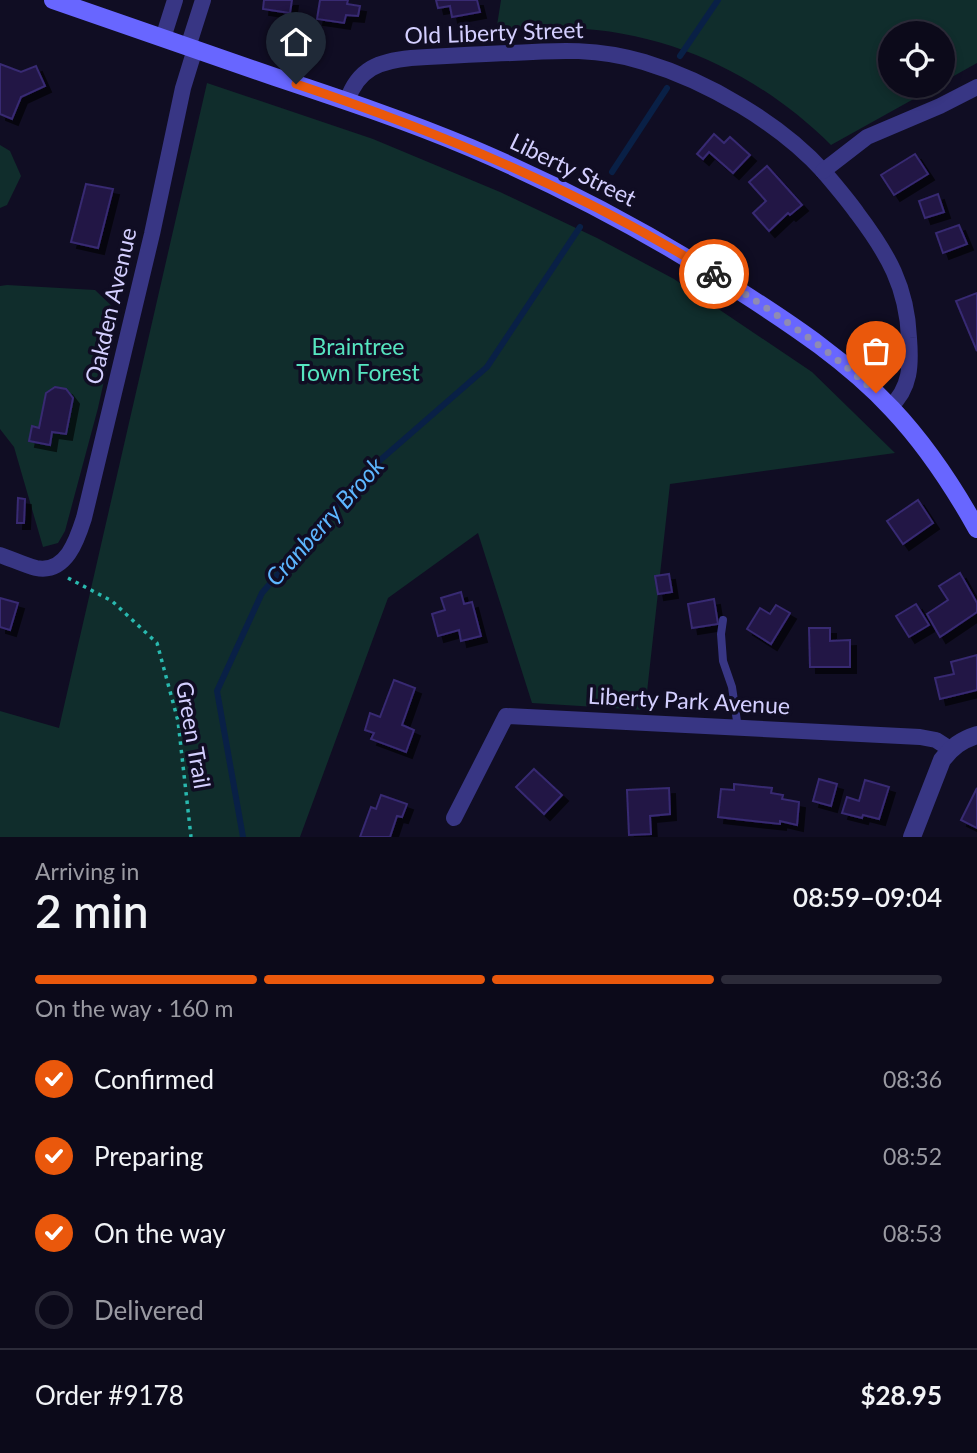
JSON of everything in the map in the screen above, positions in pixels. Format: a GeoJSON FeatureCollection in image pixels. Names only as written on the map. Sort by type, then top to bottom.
{"type":"FeatureCollection","features":[{"type":"Feature","properties":{"kind":"main road","name":"Liberty Street"},"geometry":{"type":"LineString","coordinates":[[53,0],[422,128],[560,189],[652,238],[797,329],[841,362],[916,435],[961,499],[977,529]]}},
{"type":"Feature","properties":{"kind":"street"},"geometry":{"type":"LineString","coordinates":[[163,38],[175,0]]}},
{"type":"Feature","properties":{"kind":"street","name":"Oakden Avenue"},"geometry":{"type":"LineString","coordinates":[[56,565],[71,552],[84,518],[152,234],[204,0]]}},
{"type":"Feature","properties":{"kind":"street","name":"Old Liberty Street"},"geometry":{"type":"LineString","coordinates":[[347,101],[354,85],[367,71],[398,59],[572,50],[607,53],[663,68],[718,94],[776,130],[823,171],[876,239],[894,270],[902,289],[909,325],[909,369],[906,387],[890,407]]}},
{"type":"Feature","properties":{"kind":"street"},"geometry":{"type":"LineString","coordinates":[[823,171],[867,137],[977,87]]}},
{"type":"Feature","properties":{"kind":"street"},"geometry":{"type":"LineString","coordinates":[[0,555],[36,568],[44,569],[56,565]]}},
{"type":"Feature","properties":{"kind":"street","name":"Liberty Park Avenue"},"geometry":{"type":"LineString","coordinates":[[454,818],[506,716],[920,737],[936,740],[950,750]]}},
{"type":"Feature","properties":{"kind":"street"},"geometry":{"type":"LineString","coordinates":[[912,837],[938,768],[950,750],[963,740],[977,735]]}},
{"type":"Feature","properties":{"kind":"lane"},"geometry":{"type":"LineString","coordinates":[[723,620],[723,661],[732,687],[738,728]]}},
{"type":"Feature","properties":{"kind":"path","name":"Green Trail"},"geometry":{"type":"LineString","coordinates":[[56,565],[74,582],[112,601],[157,643],[178,721],[191,837]]}},
{"type":"Feature","properties":{"kind":"green space"},"geometry":{"type":"Polygon","coordinates":[[[501,0],[977,0],[977,63],[955,75],[955,21],[878,21],[878,98],[915,98],[831,145],[804,120],[744,78],[678,48],[607,31],[561,28],[496,32],[501,0]]]}},
{"type":"Feature","properties":{"kind":"green space","name":"Braintree Town Forest"},"geometry":{"type":"Polygon","coordinates":[[[207,83],[373,139],[500,192],[597,238],[674,279],[812,372],[895,453],[670,484],[645,710],[532,703],[478,533],[388,598],[300,837],[0,837],[0,711],[59,728],[207,83]]]}},
{"type":"Feature","properties":{"kind":"green space"},"geometry":{"type":"Polygon","coordinates":[[[0,145],[10,151],[21,176],[7,205],[0,208],[0,145]]]}},
{"type":"Feature","properties":{"kind":"green space"},"geometry":{"type":"Polygon","coordinates":[[[0,286],[95,290],[119,313],[98,408],[65,531],[58,543],[43,547],[14,447],[0,429],[0,286]]]}},
{"type":"Feature","properties":{"kind":"building"},"geometry":{"type":"Polygon","coordinates":[[[264,0],[292,0],[290,13],[263,9],[264,0]]]}},
{"type":"Feature","properties":{"kind":"building"},"geometry":{"type":"Polygon","coordinates":[[[320,0],[348,0],[347,4],[360,6],[358,16],[346,15],[344,23],[317,19],[320,0]]]}},
{"type":"Feature","properties":{"kind":"building"},"geometry":{"type":"Polygon","coordinates":[[[436,0],[477,0],[480,12],[452,17],[450,6],[438,8],[436,0]]]}},
{"type":"Feature","properties":{"kind":"building"},"geometry":{"type":"Polygon","coordinates":[[[0,64],[21,72],[36,66],[45,86],[21,97],[12,119],[0,114],[0,64]]]}},
{"type":"Feature","properties":{"kind":"building"},"geometry":{"type":"Polygon","coordinates":[[[714,134],[724,143],[730,137],[750,155],[733,173],[709,152],[703,159],[697,154],[714,134]]]}},
{"type":"Feature","properties":{"kind":"building"},"geometry":{"type":"Polygon","coordinates":[[[915,154],[928,174],[894,195],[881,175],[915,154]]]}},
{"type":"Feature","properties":{"kind":"building"},"geometry":{"type":"Polygon","coordinates":[[[767,166],[802,205],[790,215],[788,213],[769,231],[753,213],[766,201],[749,182],[767,166]]]}},
{"type":"Feature","properties":{"kind":"building"},"geometry":{"type":"Polygon","coordinates":[[[86,184],[113,189],[98,248],[71,242],[86,184]]]}},
{"type":"Feature","properties":{"kind":"building"},"geometry":{"type":"Polygon","coordinates":[[[938,194],[944,212],[925,218],[919,201],[938,194]]]}},
{"type":"Feature","properties":{"kind":"building"},"geometry":{"type":"Polygon","coordinates":[[[959,225],[967,244],[943,253],[936,233],[959,225]]]}},
{"type":"Feature","properties":{"kind":"building"},"geometry":{"type":"Polygon","coordinates":[[[977,293],[977,351],[956,301],[977,293]]]}},
{"type":"Feature","properties":{"kind":"building"},"geometry":{"type":"Polygon","coordinates":[[[55,387],[66,389],[73,398],[66,434],[52,432],[50,445],[29,441],[32,426],[39,428],[46,393],[55,387]]]}},
{"type":"Feature","properties":{"kind":"building"},"geometry":{"type":"Polygon","coordinates":[[[18,498],[25,499],[24,523],[17,523],[18,498]]]}},
{"type":"Feature","properties":{"kind":"building"},"geometry":{"type":"Polygon","coordinates":[[[918,500],[933,523],[903,544],[887,521],[918,500]]]}},
{"type":"Feature","properties":{"kind":"building"},"geometry":{"type":"Polygon","coordinates":[[[960,573],[977,603],[977,612],[940,637],[927,614],[948,600],[939,586],[960,573]]]}},
{"type":"Feature","properties":{"kind":"building"},"geometry":{"type":"Polygon","coordinates":[[[669,574],[672,592],[658,594],[655,576],[669,574]]]}},
{"type":"Feature","properties":{"kind":"building"},"geometry":{"type":"Polygon","coordinates":[[[461,592],[464,604],[472,602],[481,636],[461,641],[459,630],[438,636],[432,614],[445,610],[441,598],[461,592]]]}},
{"type":"Feature","properties":{"kind":"building"},"geometry":{"type":"Polygon","coordinates":[[[0,598],[18,603],[10,630],[0,627],[0,598]]]}},
{"type":"Feature","properties":{"kind":"building"},"geometry":{"type":"Polygon","coordinates":[[[714,599],[718,624],[692,628],[688,604],[714,599]]]}},
{"type":"Feature","properties":{"kind":"building"},"geometry":{"type":"Polygon","coordinates":[[[916,604],[929,625],[909,637],[896,616],[916,604]]]}},
{"type":"Feature","properties":{"kind":"building"},"geometry":{"type":"Polygon","coordinates":[[[776,605],[790,613],[771,644],[747,629],[760,608],[770,614],[776,605]]]}},
{"type":"Feature","properties":{"kind":"building"},"geometry":{"type":"Polygon","coordinates":[[[809,628],[830,628],[830,641],[850,640],[850,667],[810,667],[809,628]]]}},
{"type":"Feature","properties":{"kind":"building"},"geometry":{"type":"Polygon","coordinates":[[[977,655],[977,690],[940,699],[935,678],[954,674],[951,662],[977,655]]]}},
{"type":"Feature","properties":{"kind":"building"},"geometry":{"type":"Polygon","coordinates":[[[394,680],[415,688],[402,725],[414,730],[406,752],[371,739],[374,733],[365,730],[370,713],[380,717],[394,680]]]}},
{"type":"Feature","properties":{"kind":"building"},"geometry":{"type":"Polygon","coordinates":[[[534,769],[562,795],[544,814],[516,787],[534,769]]]}},
{"type":"Feature","properties":{"kind":"building"},"geometry":{"type":"Polygon","coordinates":[[[819,779],[837,784],[831,806],[813,801],[819,779]]]}},
{"type":"Feature","properties":{"kind":"building"},"geometry":{"type":"Polygon","coordinates":[[[865,780],[889,787],[879,819],[842,813],[847,797],[859,801],[865,780]]]}},
{"type":"Feature","properties":{"kind":"building"},"geometry":{"type":"Polygon","coordinates":[[[734,784],[772,788],[771,793],[783,795],[782,799],[799,802],[797,825],[780,821],[780,824],[718,817],[721,789],[734,790],[734,784]]]}},
{"type":"Feature","properties":{"kind":"building"},"geometry":{"type":"Polygon","coordinates":[[[669,788],[670,814],[650,816],[651,834],[629,835],[627,790],[669,788]]]}},
{"type":"Feature","properties":{"kind":"building"},"geometry":{"type":"Polygon","coordinates":[[[977,788],[977,828],[961,820],[977,788]]]}},
{"type":"Feature","properties":{"kind":"building"},"geometry":{"type":"Polygon","coordinates":[[[381,795],[407,804],[402,817],[397,816],[390,837],[360,837],[371,807],[376,809],[381,795]]]}},
{"type":"Feature","properties":{"kind":"waterway","name":"Cranberry Brook"},"geometry":{"type":"LineString","coordinates":[[680,56],[718,0]]}},
{"type":"Feature","properties":{"kind":"waterway","name":"Cranberry Brook"},"geometry":{"type":"LineString","coordinates":[[612,172],[667,88]]}},
{"type":"Feature","properties":{"kind":"waterway","name":"Cranberry Brook"},"geometry":{"type":"LineString","coordinates":[[243,837],[217,691],[262,593],[362,476],[487,367],[580,227]]}},
{"type":"Feature","properties":{"kind":"way so far"},"geometry":{"type":"LineString","coordinates":[[714,274],[806,335],[876,393]]}},
{"type":"Feature","properties":{"kind":"route"},"geometry":{"type":"LineString","coordinates":[[296,84],[422,128],[500,161],[624,222],[714,274]]}}]}
